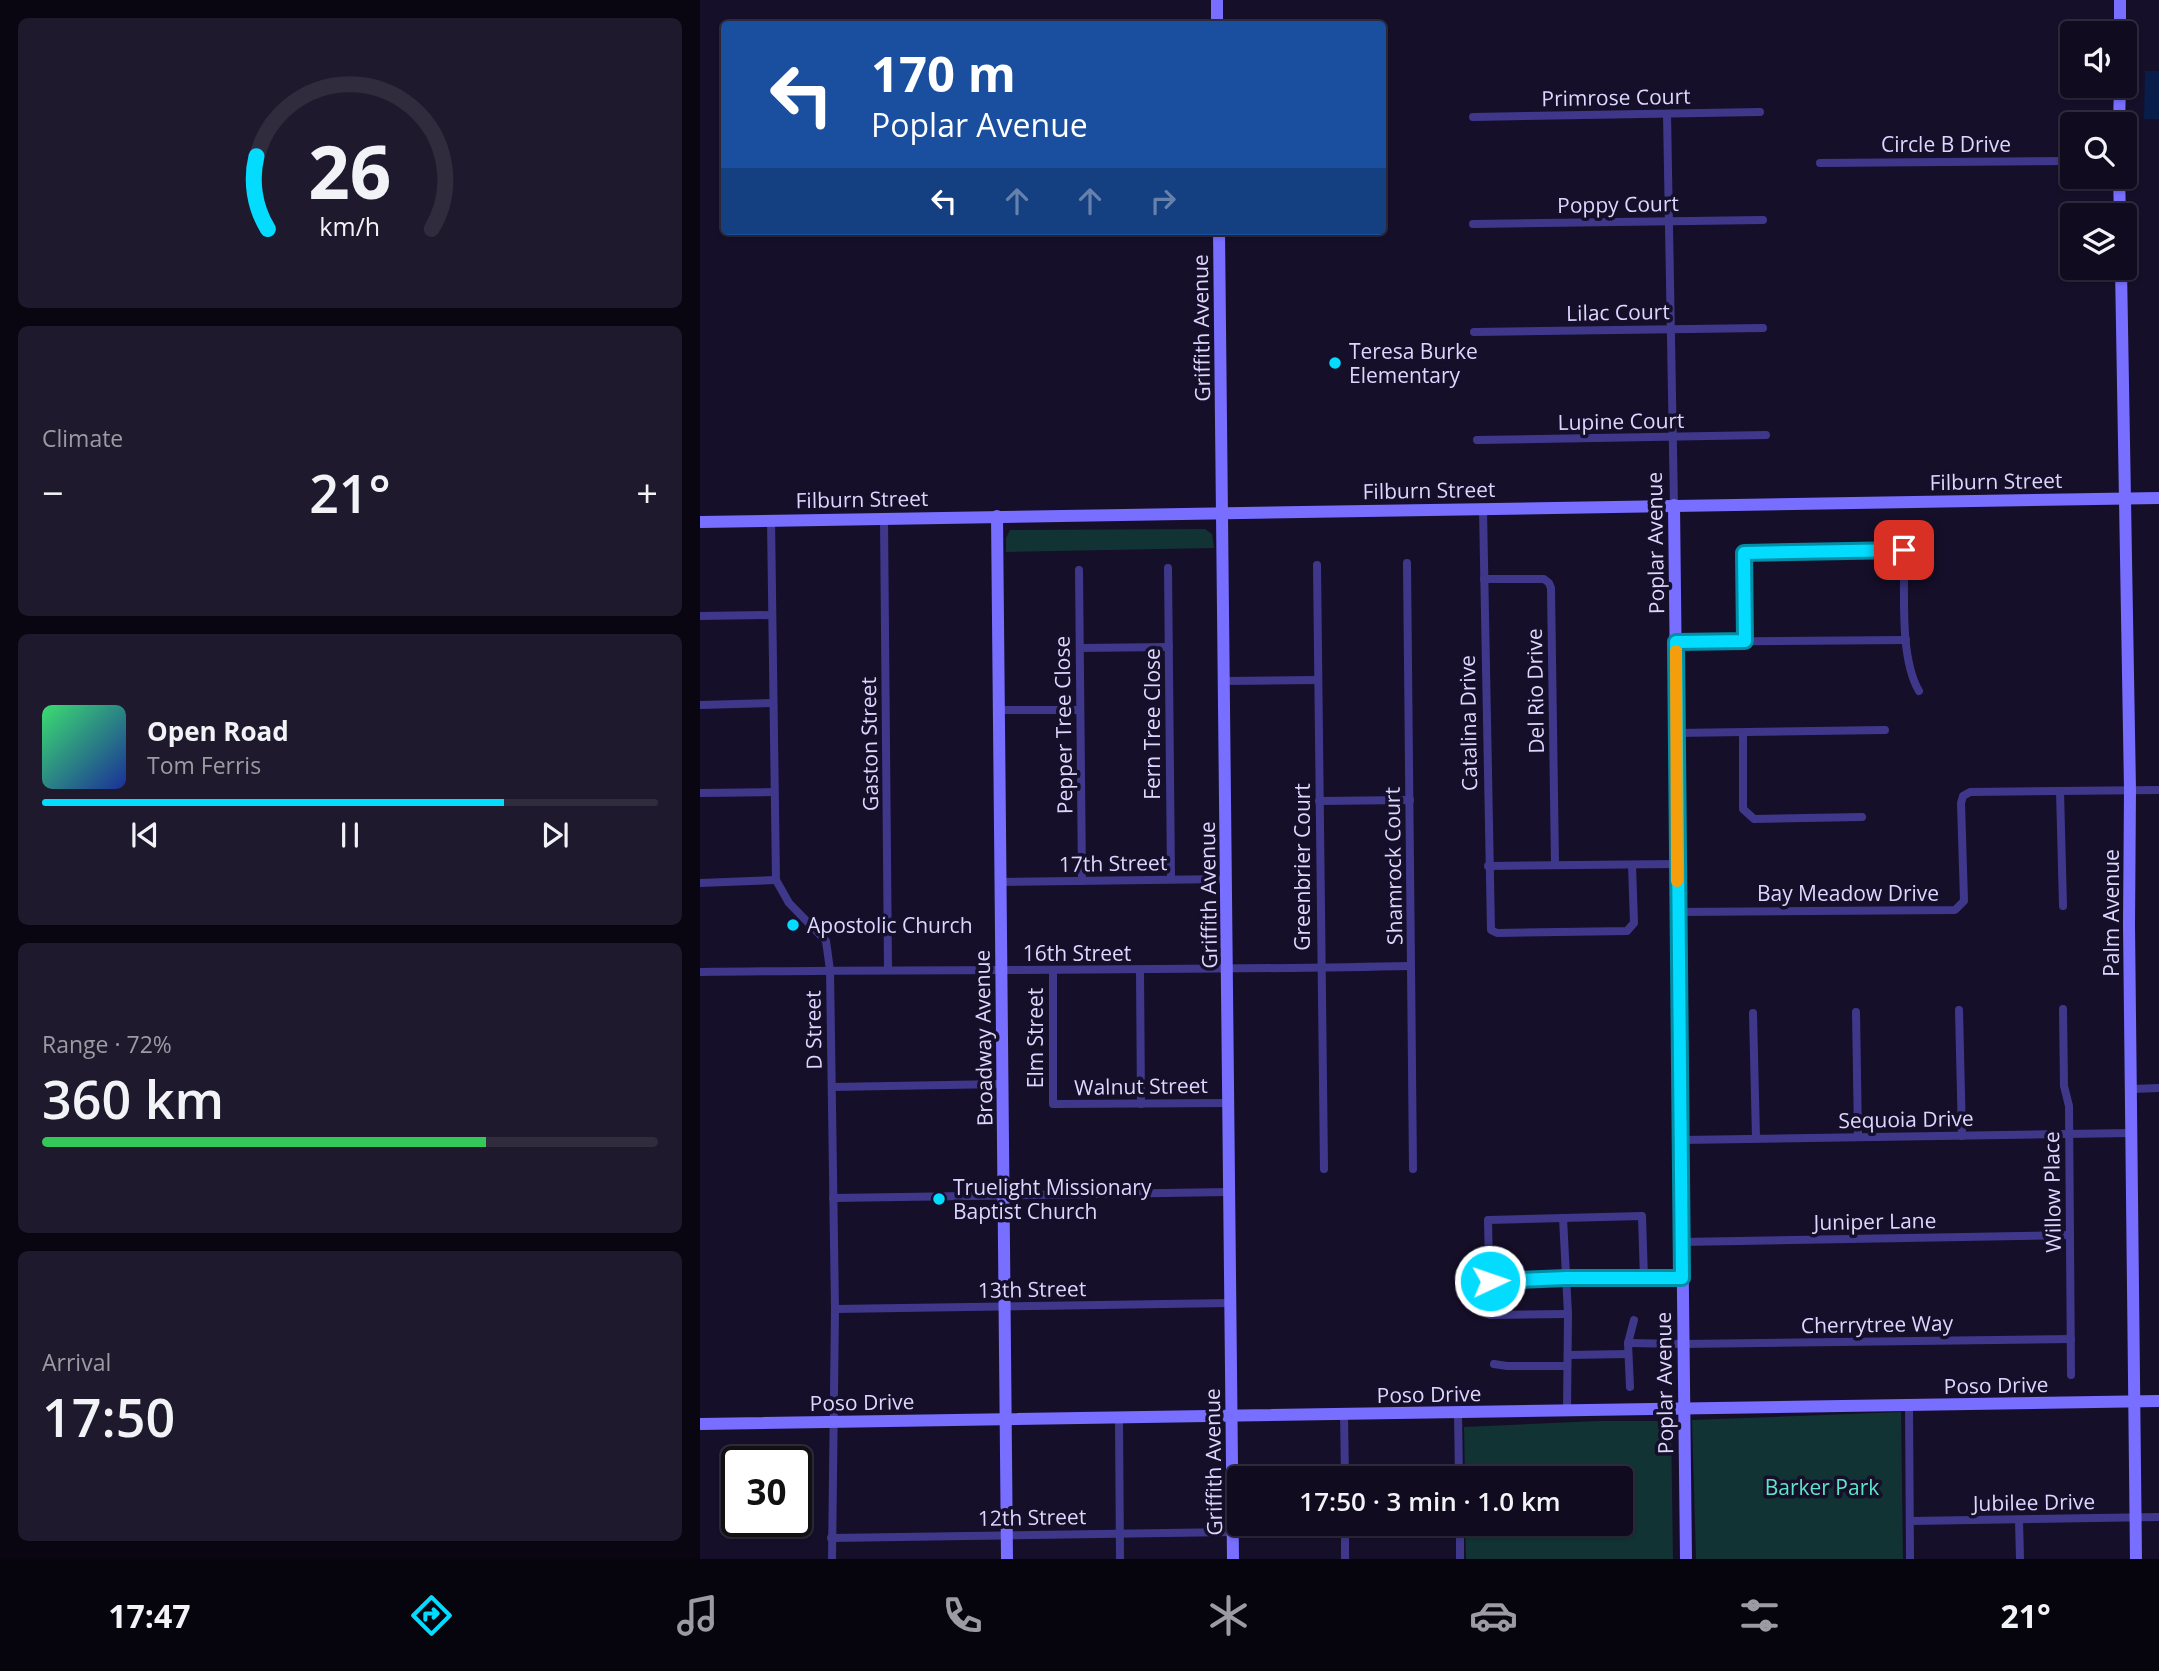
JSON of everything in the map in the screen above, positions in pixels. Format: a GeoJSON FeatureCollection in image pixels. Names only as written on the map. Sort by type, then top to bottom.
{"type":"FeatureCollection","features":[{"type":"Feature","properties":{"kind":"street"},"geometry":{"type":"LineString","coordinates":[[1217,0],[1217,21]]}},
{"type":"Feature","properties":{"kind":"street"},"geometry":{"type":"LineString","coordinates":[[2120,0],[2120,21]]}},
{"type":"Feature","properties":{"kind":"street","name":"Primrose Court"},"geometry":{"type":"LineString","coordinates":[[1473,117],[1760,112]]}},
{"type":"Feature","properties":{"kind":"street","name":"Poplar Avenue"},"geometry":{"type":"LineString","coordinates":[[1667,114],[1686,1559]]}},
{"type":"Feature","properties":{"kind":"street","name":"Circle B Drive"},"geometry":{"type":"LineString","coordinates":[[1820,163],[2060,161]]}},
{"type":"Feature","properties":{"kind":"street","name":"Poppy Court"},"geometry":{"type":"LineString","coordinates":[[1473,224],[1763,220]]}},
{"type":"Feature","properties":{"kind":"street","name":"Griffith Avenue"},"geometry":{"type":"LineString","coordinates":[[1219,235],[1232,1466]]}},
{"type":"Feature","properties":{"kind":"street","name":"Palm Avenue"},"geometry":{"type":"LineString","coordinates":[[2121,280],[2130,790],[2136,1559]]}},
{"type":"Feature","properties":{"kind":"street","name":"Lilac Court"},"geometry":{"type":"LineString","coordinates":[[1474,332],[1763,328]]}},
{"type":"Feature","properties":{"kind":"street","name":"Lupine Court"},"geometry":{"type":"LineString","coordinates":[[1477,440],[1766,435]]}},
{"type":"Feature","properties":{"kind":"street","name":"Filburn Street"},"geometry":{"type":"LineString","coordinates":[[700,522],[2159,498]]}},
{"type":"Feature","properties":{"kind":"street","name":"Catalina Drive"},"geometry":{"type":"LineString","coordinates":[[1483,509],[1491,930],[1497,933],[1627,931],[1634,923],[1632,865]]}},
{"type":"Feature","properties":{"kind":"street","name":"Broadway Avenue"},"geometry":{"type":"LineString","coordinates":[[997,516],[1007,1559]]}},
{"type":"Feature","properties":{"kind":"street","name":"Gaston Street"},"geometry":{"type":"LineString","coordinates":[[884,518],[888,970]]}},
{"type":"Feature","properties":{"kind":"street"},"geometry":{"type":"LineString","coordinates":[[700,883],[776,880],[771,520]]}},
{"type":"Feature","properties":{"kind":"street"},"geometry":{"type":"LineString","coordinates":[[1745,641],[1744,553],[1904,550],[1906,640],[1911,677],[1919,691]]}},
{"type":"Feature","properties":{"kind":"street","name":"Shamrock Court"},"geometry":{"type":"LineString","coordinates":[[1407,563],[1413,1169]]}},
{"type":"Feature","properties":{"kind":"street","name":"Greenbrier Court"},"geometry":{"type":"LineString","coordinates":[[1317,565],[1324,1169]]}},
{"type":"Feature","properties":{"kind":"street","name":"Fern Tree Close"},"geometry":{"type":"LineString","coordinates":[[1168,568],[1171,880]]}},
{"type":"Feature","properties":{"kind":"street","name":"Pepper Tree Close"},"geometry":{"type":"LineString","coordinates":[[1079,570],[1082,881]]}},
{"type":"Feature","properties":{"kind":"street","name":"Del Rio Drive"},"geometry":{"type":"LineString","coordinates":[[1484,579],[1544,579],[1551,588],[1555,865]]}},
{"type":"Feature","properties":{"kind":"street"},"geometry":{"type":"LineString","coordinates":[[700,616],[772,615]]}},
{"type":"Feature","properties":{"kind":"street"},"geometry":{"type":"LineString","coordinates":[[1676,642],[1906,640]]}},
{"type":"Feature","properties":{"kind":"street"},"geometry":{"type":"LineString","coordinates":[[1080,648],[1169,647]]}},
{"type":"Feature","properties":{"kind":"street"},"geometry":{"type":"LineString","coordinates":[[1225,681],[1318,680]]}},
{"type":"Feature","properties":{"kind":"street"},"geometry":{"type":"LineString","coordinates":[[700,705],[773,703]]}},
{"type":"Feature","properties":{"kind":"street"},"geometry":{"type":"LineString","coordinates":[[999,710],[1080,710]]}},
{"type":"Feature","properties":{"kind":"street"},"geometry":{"type":"LineString","coordinates":[[1676,733],[1885,730]]}},
{"type":"Feature","properties":{"kind":"street"},"geometry":{"type":"LineString","coordinates":[[1743,733],[1743,810],[1748,815],[1754,819],[1862,817]]}},
{"type":"Feature","properties":{"kind":"street","name":"Bay Meadow Drive"},"geometry":{"type":"LineString","coordinates":[[1678,912],[1955,910],[1964,901],[1963,796],[1970,792],[2159,790]]}},
{"type":"Feature","properties":{"kind":"street"},"geometry":{"type":"LineString","coordinates":[[2060,791],[2063,906]]}},
{"type":"Feature","properties":{"kind":"street"},"geometry":{"type":"LineString","coordinates":[[700,793],[774,792]]}},
{"type":"Feature","properties":{"kind":"street"},"geometry":{"type":"LineString","coordinates":[[1320,802],[1410,800]]}},
{"type":"Feature","properties":{"kind":"street"},"geometry":{"type":"LineString","coordinates":[[1488,866],[1677,864]]}},
{"type":"Feature","properties":{"kind":"street","name":"17th Street"},"geometry":{"type":"LineString","coordinates":[[1000,882],[1226,879]]}},
{"type":"Feature","properties":{"kind":"street","name":"D Street"},"geometry":{"type":"LineString","coordinates":[[776,880],[789,903],[826,941],[830,970],[835,1309],[834,1422],[831,1447],[832,1559]]}},
{"type":"Feature","properties":{"kind":"street","name":"16th Street"},"geometry":{"type":"LineString","coordinates":[[700,972],[1411,967]]}},
{"type":"Feature","properties":{"kind":"street","name":"Elm Street"},"geometry":{"type":"LineString","coordinates":[[1053,971],[1053,1104]]}},
{"type":"Feature","properties":{"kind":"street"},"geometry":{"type":"LineString","coordinates":[[1140,971],[1141,1104]]}},
{"type":"Feature","properties":{"kind":"street","name":"Willow Place"},"geometry":{"type":"LineString","coordinates":[[2063,1009],[2064,1086],[2069,1106],[2071,1375]]}},
{"type":"Feature","properties":{"kind":"street"},"geometry":{"type":"LineString","coordinates":[[1959,1010],[1962,1136]]}},
{"type":"Feature","properties":{"kind":"street"},"geometry":{"type":"LineString","coordinates":[[1856,1012],[1858,1137]]}},
{"type":"Feature","properties":{"kind":"street"},"geometry":{"type":"LineString","coordinates":[[1753,1013],[1756,1138]]}},
{"type":"Feature","properties":{"kind":"street"},"geometry":{"type":"LineString","coordinates":[[832,1087],[1002,1084]]}},
{"type":"Feature","properties":{"kind":"street"},"geometry":{"type":"LineString","coordinates":[[2131,1089],[2159,1088]]}},
{"type":"Feature","properties":{"kind":"street","name":"Walnut Street"},"geometry":{"type":"LineString","coordinates":[[1053,1104],[1228,1103]]}},
{"type":"Feature","properties":{"kind":"street","name":"Sequoia Drive"},"geometry":{"type":"LineString","coordinates":[[1681,1140],[2131,1133]]}},
{"type":"Feature","properties":{"kind":"street"},"geometry":{"type":"LineString","coordinates":[[833,1198],[1229,1192]]}},
{"type":"Feature","properties":{"kind":"street"},"geometry":{"type":"LineString","coordinates":[[1568,1314],[1490,1315],[1488,1220],[1642,1216],[1644,1279]]}},
{"type":"Feature","properties":{"kind":"street"},"geometry":{"type":"LineString","coordinates":[[1563,1218],[1568,1314],[1567,1411]]}},
{"type":"Feature","properties":{"kind":"street","name":"Juniper Lane"},"geometry":{"type":"LineString","coordinates":[[1681,1242],[2070,1235]]}},
{"type":"Feature","properties":{"kind":"street"},"geometry":{"type":"LineString","coordinates":[[1490,1281],[1682,1278]]}},
{"type":"Feature","properties":{"kind":"street","name":"13th Street"},"geometry":{"type":"LineString","coordinates":[[835,1309],[1230,1303]]}},
{"type":"Feature","properties":{"kind":"street"},"geometry":{"type":"LineString","coordinates":[[1630,1387],[1628,1343],[1634,1320]]}},
{"type":"Feature","properties":{"kind":"street","name":"Cherrytree Way"},"geometry":{"type":"LineString","coordinates":[[1628,1343],[2071,1339]]}},
{"type":"Feature","properties":{"kind":"street"},"geometry":{"type":"LineString","coordinates":[[1568,1355],[1628,1354]]}},
{"type":"Feature","properties":{"kind":"street"},"geometry":{"type":"LineString","coordinates":[[1494,1364],[1567,1366]]}},
{"type":"Feature","properties":{"kind":"street","name":"Poso Drive"},"geometry":{"type":"LineString","coordinates":[[700,1424],[2159,1401]]}},
{"type":"Feature","properties":{"kind":"street"},"geometry":{"type":"LineString","coordinates":[[1909,1405],[1910,1559]]}},
{"type":"Feature","properties":{"kind":"street"},"geometry":{"type":"LineString","coordinates":[[1458,1413],[1459,1466]]}},
{"type":"Feature","properties":{"kind":"street"},"geometry":{"type":"LineString","coordinates":[[1344,1414],[1345,1466]]}},
{"type":"Feature","properties":{"kind":"street"},"geometry":{"type":"LineString","coordinates":[[1119,1418],[1120,1559]]}},
{"type":"Feature","properties":{"kind":"street","name":"Jubilee Drive"},"geometry":{"type":"LineString","coordinates":[[1910,1521],[2159,1517]]}},
{"type":"Feature","properties":{"kind":"street"},"geometry":{"type":"LineString","coordinates":[[2019,1520],[2020,1559]]}},
{"type":"Feature","properties":{"kind":"street","name":"12th Street"},"geometry":{"type":"LineString","coordinates":[[831,1538],[1227,1532]]}},
{"type":"Feature","properties":{"kind":"street","name":"Griffith Avenue"},"geometry":{"type":"LineString","coordinates":[[1233,1536],[1233,1559]]}},
{"type":"Feature","properties":{"kind":"street"},"geometry":{"type":"LineString","coordinates":[[1345,1536],[1345,1559]]}},
{"type":"Feature","properties":{"kind":"street"},"geometry":{"type":"LineString","coordinates":[[1460,1536],[1460,1559]]}},
{"type":"Feature","properties":{"kind":"green space"},"geometry":{"type":"Polygon","coordinates":[[[1205,529],[1212,534],[1214,548],[1006,552],[1006,538],[1010,530],[1205,529]]]}},
{"type":"Feature","properties":{"kind":"green space","name":"Barker Park"},"geometry":{"type":"Polygon","coordinates":[[[1901,1412],[1903,1559],[1696,1559],[1692,1420],[1901,1412]]]}},
{"type":"Feature","properties":{"kind":"green space"},"geometry":{"type":"Polygon","coordinates":[[[1598,1421],[1671,1421],[1673,1559],[1466,1559],[1465,1536],[1633,1536],[1633,1466],[1465,1466],[1464,1427],[1598,1421]]]}},
{"type":"Feature","properties":{"kind":"water"},"geometry":{"type":"Polygon","coordinates":[[[2145,71],[2159,71],[2159,119],[2144,119],[2145,71]]]}},
{"type":"Feature","properties":{"kind":"slow traffic"},"geometry":{"type":"LineString","coordinates":[[1676,651],[1677,881]]}},
{"type":"Feature","properties":{"kind":"place","name":"Teresa Burke Elementary"},"geometry":{"type":"Point","coordinates":[1335,363]}},
{"type":"Feature","properties":{"kind":"place","name":"Apostolic Church"},"geometry":{"type":"Point","coordinates":[793,925]}},
{"type":"Feature","properties":{"kind":"place","name":"Truelight Missionary Baptist Church"},"geometry":{"type":"Point","coordinates":[939,1199]}},
{"type":"Feature","properties":{"kind":"route"},"geometry":{"type":"LineString","coordinates":[[1490,1281],[1682,1278],[1676,642],[1745,641],[1744,553],[1904,550]]}}]}
